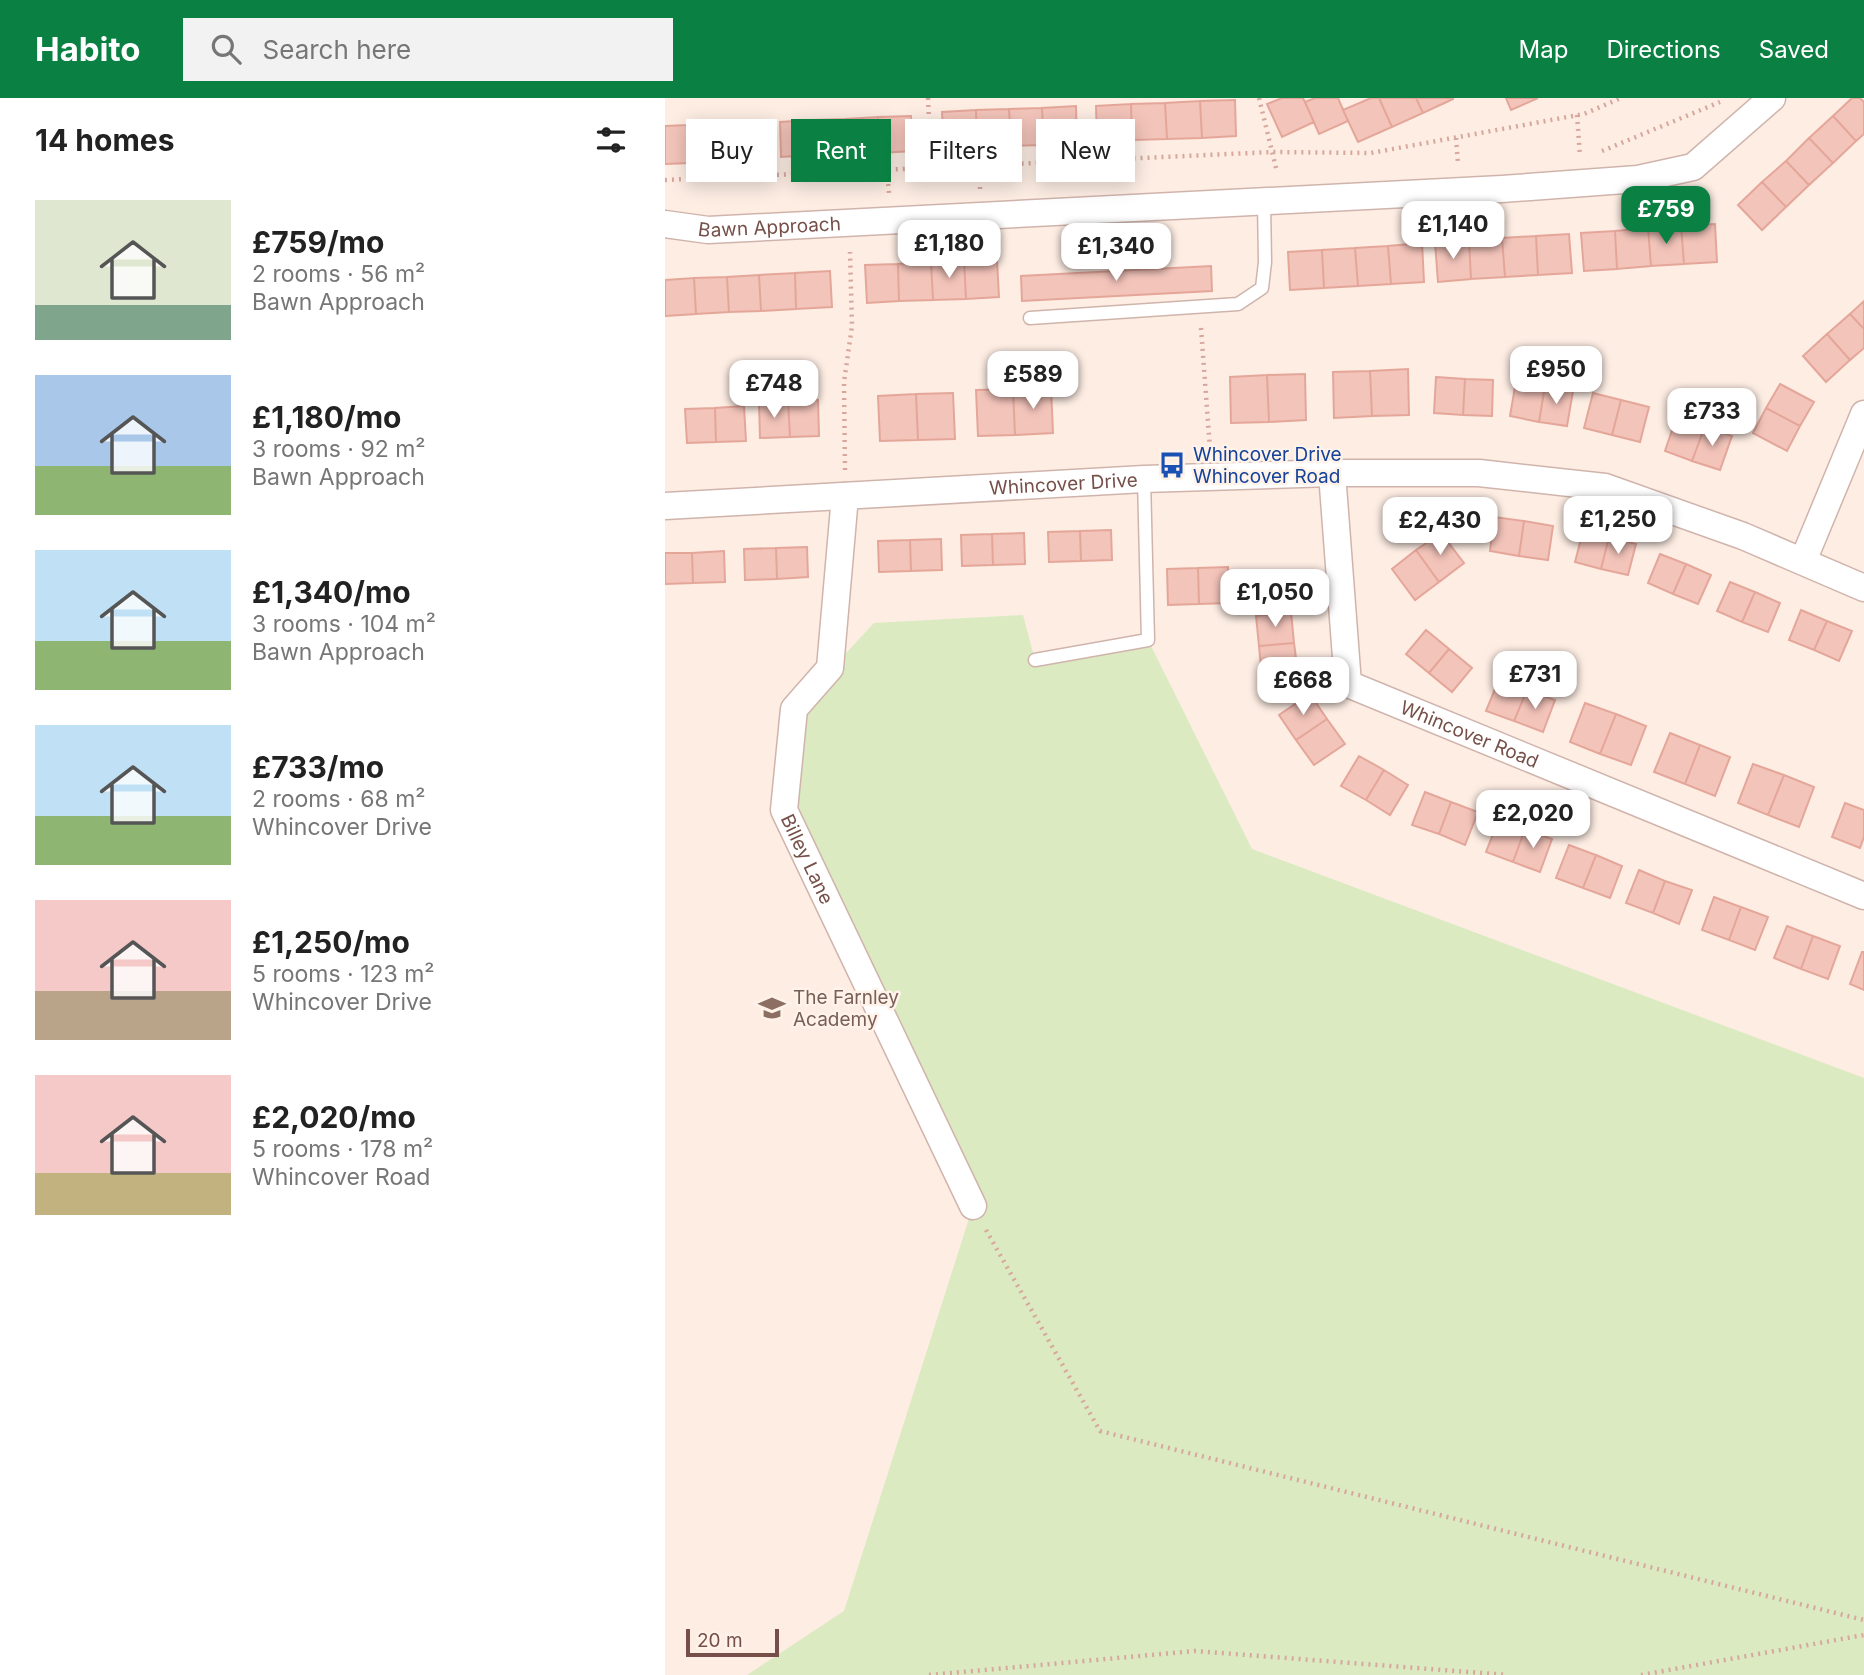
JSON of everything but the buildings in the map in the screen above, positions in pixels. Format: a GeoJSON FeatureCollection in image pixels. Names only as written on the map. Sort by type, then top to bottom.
{"type":"FeatureCollection","features":[{"type":"Feature","properties":{"kind":"street","name":"Bawn Approach"},"geometry":{"type":"LineString","coordinates":[[665,224],[708,230],[1638,179],[1693,167],[1772,98]]}},
{"type":"Feature","properties":{"kind":"street"},"geometry":{"type":"LineString","coordinates":[[1803,561],[1864,414]]}},
{"type":"Feature","properties":{"kind":"street","name":"Whincover Drive"},"geometry":{"type":"LineString","coordinates":[[665,506],[1212,476],[1332,472],[1479,472],[1605,487],[1743,536],[1864,588]]}},
{"type":"Feature","properties":{"kind":"street","name":"Whincover Road"},"geometry":{"type":"LineString","coordinates":[[1332,472],[1348,684],[1864,896]]}},
{"type":"Feature","properties":{"kind":"street","name":"Billey Lane"},"geometry":{"type":"LineString","coordinates":[[845,496],[830,668],[794,709],[783,810],[973,1206]]}},
{"type":"Feature","properties":{"kind":"lane"},"geometry":{"type":"LineString","coordinates":[[1030,318],[1238,304],[1262,288],[1274,201]]}},
{"type":"Feature","properties":{"kind":"lane"},"geometry":{"type":"LineString","coordinates":[[1035,660],[1148,640],[1143,479]]}},
{"type":"Feature","properties":{"kind":"path"},"geometry":{"type":"LineString","coordinates":[[928,98],[929,119]]}},
{"type":"Feature","properties":{"kind":"path"},"geometry":{"type":"LineString","coordinates":[[1259,98],[1277,173],[1274,201]]}},
{"type":"Feature","properties":{"kind":"path"},"geometry":{"type":"LineString","coordinates":[[1022,164],[1272,152],[1371,153],[1577,115],[1621,98]]}},
{"type":"Feature","properties":{"kind":"path"},"geometry":{"type":"LineString","coordinates":[[1597,153],[1731,98]]}},
{"type":"Feature","properties":{"kind":"path"},"geometry":{"type":"LineString","coordinates":[[1577,115],[1580,159],[1585,158]]}},
{"type":"Feature","properties":{"kind":"path"},"geometry":{"type":"LineString","coordinates":[[1456,138],[1458,164],[1471,164]]}},
{"type":"Feature","properties":{"kind":"path"},"geometry":{"type":"LineString","coordinates":[[665,180],[905,169]]}},
{"type":"Feature","properties":{"kind":"path"},"geometry":{"type":"LineString","coordinates":[[1277,173],[1291,172]]}},
{"type":"Feature","properties":{"kind":"path"},"geometry":{"type":"LineString","coordinates":[[845,496],[844,382],[852,326],[849,223]]}},
{"type":"Feature","properties":{"kind":"path"},"geometry":{"type":"LineString","coordinates":[[1199,306],[1212,476]]}},
{"type":"Feature","properties":{"kind":"path"},"geometry":{"type":"LineString","coordinates":[[973,1206],[1101,1431],[1864,1620]]}},
{"type":"Feature","properties":{"kind":"path"},"geometry":{"type":"LineString","coordinates":[[1640,1675],[1864,1635]]}},
{"type":"Feature","properties":{"kind":"path"},"geometry":{"type":"LineString","coordinates":[[929,1675],[1195,1651],[1508,1675]]}},
{"type":"Feature","properties":{"kind":"green space"},"geometry":{"type":"Polygon","coordinates":[[[1023,615],[1035,660],[1148,640],[1252,849],[1864,1078],[1864,1675],[747,1675],[844,1611],[973,1206],[784,810],[794,709],[874,623],[1023,615]]]}},
{"type":"Feature","properties":{"kind":"place","name":"Whincover Drive Whincover Road"},"geometry":{"type":"Point","coordinates":[1172,465]}},
{"type":"Feature","properties":{"kind":"place","name":"The Farnley Academy"},"geometry":{"type":"Point","coordinates":[772,1008]}}]}
